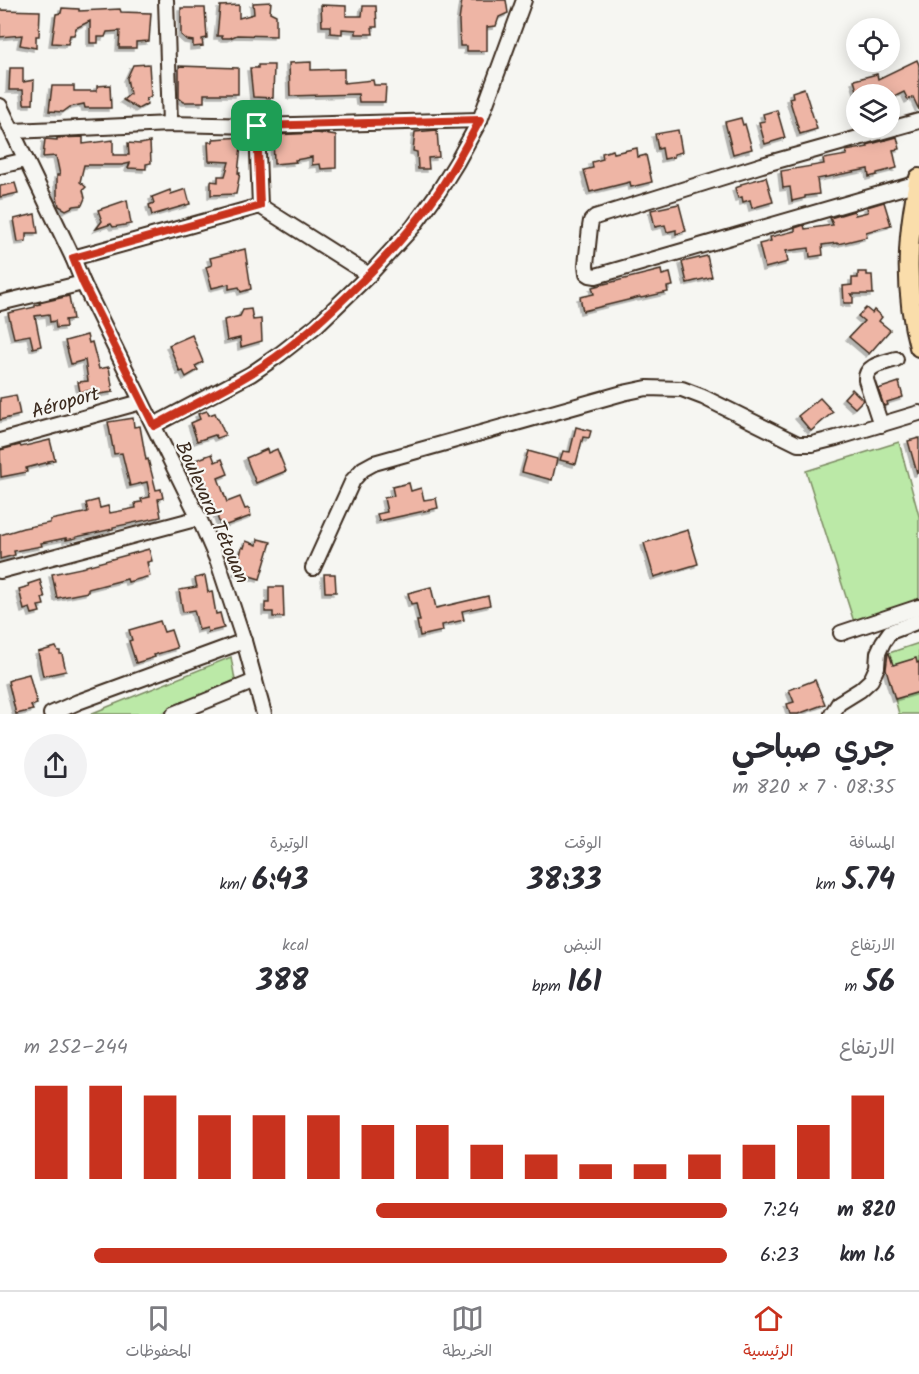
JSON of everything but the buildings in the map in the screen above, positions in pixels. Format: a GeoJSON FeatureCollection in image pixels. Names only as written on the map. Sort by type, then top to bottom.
{"type":"FeatureCollection","features":[{"type":"Feature","properties":{"kind":"main road"},"geometry":{"type":"LineString","coordinates":[[918,181],[908,258],[912,313],[919,347]]}},
{"type":"Feature","properties":{"kind":"street"},"geometry":{"type":"LineString","coordinates":[[166,0],[171,124]]}},
{"type":"Feature","properties":{"kind":"street"},"geometry":{"type":"LineString","coordinates":[[154,426],[251,374],[280,354],[317,325],[369,275],[413,227],[439,191],[480,120],[524,0]]}},
{"type":"Feature","properties":{"kind":"street","name":"Boulevard Tétouan"},"geometry":{"type":"LineString","coordinates":[[0,106],[83,283],[199,518],[218,562],[244,641],[264,714]]}},
{"type":"Feature","properties":{"kind":"street"},"geometry":{"type":"LineString","coordinates":[[13,132],[171,124],[257,126],[480,120]]}},
{"type":"Feature","properties":{"kind":"street"},"geometry":{"type":"LineString","coordinates":[[918,181],[596,276],[590,275],[586,269],[591,221],[596,217],[762,165],[919,121]]}},
{"type":"Feature","properties":{"kind":"street"},"geometry":{"type":"LineString","coordinates":[[257,126],[260,206]]}},
{"type":"Feature","properties":{"kind":"street"},"geometry":{"type":"LineString","coordinates":[[0,166],[26,160]]}},
{"type":"Feature","properties":{"kind":"street"},"geometry":{"type":"LineString","coordinates":[[73,258],[260,206],[369,275]]}},
{"type":"Feature","properties":{"kind":"street"},"geometry":{"type":"LineString","coordinates":[[0,303],[83,283]]}},
{"type":"Feature","properties":{"kind":"street"},"geometry":{"type":"LineString","coordinates":[[881,425],[866,380],[866,373],[873,367],[896,359]]}},
{"type":"Feature","properties":{"kind":"street"},"geometry":{"type":"LineString","coordinates":[[313,568],[348,490],[358,473],[368,466],[623,393],[647,388],[682,389],[798,444],[812,444],[919,414]]}},
{"type":"Feature","properties":{"kind":"street","name":"Aéroport"},"geometry":{"type":"LineString","coordinates":[[0,441],[141,402]]}},
{"type":"Feature","properties":{"kind":"street"},"geometry":{"type":"LineString","coordinates":[[0,571],[199,518]]}},
{"type":"Feature","properties":{"kind":"street"},"geometry":{"type":"LineString","coordinates":[[841,633],[919,607]]}},
{"type":"Feature","properties":{"kind":"street"},"geometry":{"type":"LineString","coordinates":[[832,714],[839,703],[871,680],[877,667],[878,653],[890,632],[919,621]]}},
{"type":"Feature","properties":{"kind":"street"},"geometry":{"type":"LineString","coordinates":[[51,714],[244,641]]}},
{"type":"Feature","properties":{"kind":"street"},"geometry":{"type":"LineString","coordinates":[[174,714],[255,681]]}},
{"type":"Feature","properties":{"kind":"green space"},"geometry":{"type":"Polygon","coordinates":[[[899,442],[919,516],[919,599],[854,622],[806,471],[899,442]]]}},
{"type":"Feature","properties":{"kind":"green space"},"geometry":{"type":"Polygon","coordinates":[[[919,643],[919,662],[898,681],[889,653],[919,643]]]}},
{"type":"Feature","properties":{"kind":"green space"},"geometry":{"type":"Polygon","coordinates":[[[231,657],[235,680],[160,714],[90,714],[231,657]]]}},
{"type":"Feature","properties":{"kind":"green space"},"geometry":{"type":"Polygon","coordinates":[[[919,692],[919,714],[899,714],[895,699],[919,692]]]}},
{"type":"Feature","properties":{"kind":"route"},"geometry":{"type":"LineString","coordinates":[[480,120],[439,191],[413,227],[369,275],[317,325],[251,374],[154,426],[83,283],[73,258],[260,206],[257,126],[480,120]]}}]}
